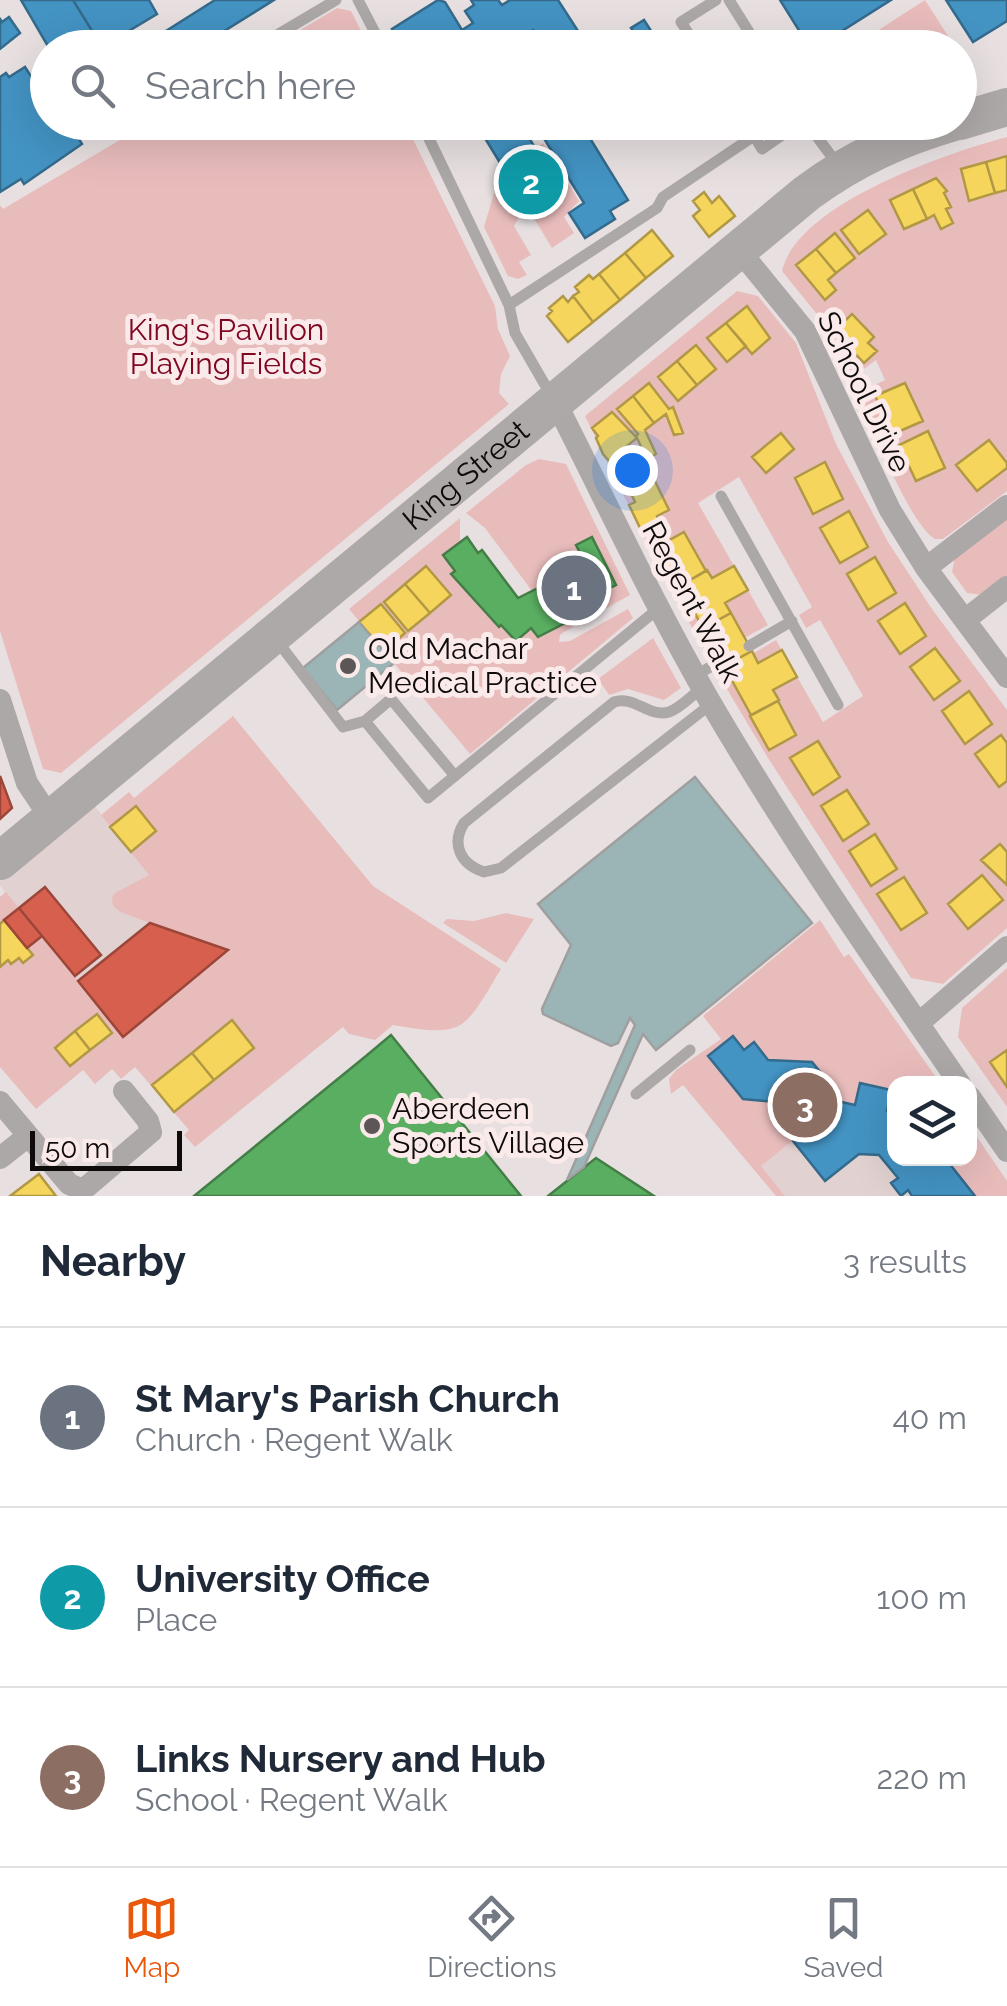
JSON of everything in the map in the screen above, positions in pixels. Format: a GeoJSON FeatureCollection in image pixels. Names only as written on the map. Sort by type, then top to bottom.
{"type":"FeatureCollection","features":[{"type":"Feature","properties":{"kind":"main road","name":"King Street"},"geometry":{"type":"LineString","coordinates":[[977,116],[1007,107]]}},
{"type":"Feature","properties":{"kind":"main road","name":"King Street"},"geometry":{"type":"LineString","coordinates":[[0,862],[739,250],[841,169],[898,140]]}},
{"type":"Feature","properties":{"kind":"street","name":"School Drive"},"geometry":{"type":"LineString","coordinates":[[739,250],[806,331],[865,464],[926,568],[1007,677]]}},
{"type":"Feature","properties":{"kind":"street","name":"Regent Walk"},"geometry":{"type":"LineString","coordinates":[[555,401],[703,689],[773,804],[954,1076]]}},
{"type":"Feature","properties":{"kind":"street"},"geometry":{"type":"LineString","coordinates":[[926,568],[1007,506]]}},
{"type":"Feature","properties":{"kind":"street"},"geometry":{"type":"LineString","coordinates":[[965,620],[1007,587]]}},
{"type":"Feature","properties":{"kind":"street"},"geometry":{"type":"LineString","coordinates":[[0,700],[30,790],[51,820]]}},
{"type":"Feature","properties":{"kind":"street"},"geometry":{"type":"LineString","coordinates":[[918,1023],[1007,947]]}},
{"type":"Feature","properties":{"kind":"street"},"geometry":{"type":"LineString","coordinates":[[0,1102],[69,1184],[83,1190],[150,1132],[148,1120],[124,1091]]}},
{"type":"Feature","properties":{"kind":"street"},"geometry":{"type":"LineString","coordinates":[[977,1107],[1007,1151]]}},
{"type":"Feature","properties":{"kind":"street"},"geometry":{"type":"LineString","coordinates":[[0,1158],[28,1136]]}},
{"type":"Feature","properties":{"kind":"lane"},"geometry":{"type":"LineString","coordinates":[[285,30],[336,0]]}},
{"type":"Feature","properties":{"kind":"lane"},"geometry":{"type":"LineString","coordinates":[[358,0],[374,30]]}},
{"type":"Feature","properties":{"kind":"lane"},"geometry":{"type":"LineString","coordinates":[[687,30],[682,22],[716,0]]}},
{"type":"Feature","properties":{"kind":"lane"},"geometry":{"type":"LineString","coordinates":[[729,0],[748,30]]}},
{"type":"Feature","properties":{"kind":"lane","name":"Regent Walk"},"geometry":{"type":"LineString","coordinates":[[429,140],[509,305],[510,322],[520,345],[555,401]]}},
{"type":"Feature","properties":{"kind":"lane"},"geometry":{"type":"LineString","coordinates":[[509,305],[656,208],[663,197],[748,140]]}},
{"type":"Feature","properties":{"kind":"lane"},"geometry":{"type":"LineString","coordinates":[[818,140],[841,169]]}},
{"type":"Feature","properties":{"kind":"lane"},"geometry":{"type":"LineString","coordinates":[[720,496],[838,705]]}},
{"type":"Feature","properties":{"kind":"lane"},"geometry":{"type":"LineString","coordinates":[[364,721],[428,798],[659,608]]}},
{"type":"Feature","properties":{"kind":"lane"},"geometry":{"type":"LineString","coordinates":[[748,646],[792,622]]}},
{"type":"Feature","properties":{"kind":"lane"},"geometry":{"type":"LineString","coordinates":[[272,635],[344,727],[364,721],[391,699],[455,776]]}},
{"type":"Feature","properties":{"kind":"lane"},"geometry":{"type":"LineString","coordinates":[[703,689],[663,713],[636,702],[614,702],[464,823],[456,835],[456,846],[464,860],[484,872],[501,868],[703,689],[722,661]]}},
{"type":"Feature","properties":{"kind":"lane"},"geometry":{"type":"LineString","coordinates":[[636,1094],[690,1050]]}},
{"type":"Feature","properties":{"kind":"shaded area"},"geometry":{"type":"Polygon","coordinates":[[[85,794],[173,904],[228,950],[119,1040],[0,897],[5,892],[0,885],[0,864],[85,794]]]}},
{"type":"Feature","properties":{"kind":"shaded area"},"geometry":{"type":"Polygon","coordinates":[[[733,1036],[744,1050],[777,1050],[905,1076],[887,1076],[887,1166],[977,1166],[977,1137],[1007,1181],[1007,1196],[785,1196],[761,1166],[766,1162],[687,1073],[733,1036]]]}},
{"type":"Feature","properties":{"kind":"green space"},"geometry":{"type":"Polygon","coordinates":[[[925,0],[944,30],[879,30],[925,0]]]}},
{"type":"Feature","properties":{"kind":"green space"},"geometry":{"type":"Polygon","coordinates":[[[337,8],[351,11],[360,30],[300,30],[337,8]]]}},
{"type":"Feature","properties":{"kind":"green space"},"geometry":{"type":"Polygon","coordinates":[[[1007,137],[1007,491],[943,539],[935,539],[903,494],[858,393],[885,380],[876,360],[852,378],[828,328],[782,271],[794,247],[815,224],[844,203],[913,169],[1007,137]]]}},
{"type":"Feature","properties":{"kind":"green space","name":"King's Pavilion Playing Fields"},"geometry":{"type":"Polygon","coordinates":[[[120,140],[413,140],[495,306],[498,329],[510,356],[501,374],[499,393],[509,404],[61,773],[43,769],[0,631],[0,205],[3,209],[120,140]]]}},
{"type":"Feature","properties":{"kind":"green space"},"geometry":{"type":"Polygon","coordinates":[[[543,143],[579,201],[564,217],[574,233],[552,248],[530,212],[520,215],[514,226],[531,255],[519,262],[527,275],[518,279],[508,276],[484,227],[494,193],[509,214],[560,184],[538,147],[543,143]]]}},
{"type":"Feature","properties":{"kind":"green space"},"geometry":{"type":"Polygon","coordinates":[[[737,291],[758,296],[796,343],[836,444],[888,542],[1007,710],[1007,928],[943,984],[911,978],[718,674],[776,640],[823,722],[863,696],[820,620],[806,628],[799,615],[812,607],[739,477],[698,503],[768,625],[717,653],[713,646],[705,651],[660,570],[585,416],[737,291]]]}},
{"type":"Feature","properties":{"kind":"green space"},"geometry":{"type":"Polygon","coordinates":[[[539,459],[566,464],[630,595],[564,632],[559,642],[570,641],[628,609],[633,618],[470,754],[349,609],[460,518],[460,542],[443,555],[455,571],[451,575],[498,627],[501,625],[516,641],[531,628],[615,584],[592,537],[577,545],[586,564],[532,591],[485,528],[466,513],[539,459]]]}},
{"type":"Feature","properties":{"kind":"green space"},"geometry":{"type":"Polygon","coordinates":[[[1007,516],[1007,579],[983,595],[967,593],[952,572],[955,556],[1007,516]]]}},
{"type":"Feature","properties":{"kind":"green space"},"geometry":{"type":"Polygon","coordinates":[[[653,638],[681,688],[664,700],[628,689],[609,695],[598,679],[653,638]]]}},
{"type":"Feature","properties":{"kind":"green space"},"geometry":{"type":"Polygon","coordinates":[[[233,716],[373,886],[501,969],[479,1005],[461,1025],[435,1030],[393,1025],[375,1040],[349,1034],[343,1027],[195,1147],[184,1135],[189,1130],[135,1067],[121,1079],[112,1069],[95,1084],[83,1070],[36,1109],[0,1067],[0,897],[6,892],[123,1036],[228,951],[120,912],[113,906],[115,893],[149,875],[101,815],[129,792],[134,798],[233,716]]]}},
{"type":"Feature","properties":{"kind":"green space"},"geometry":{"type":"Polygon","coordinates":[[[506,913],[534,919],[506,963],[443,923],[447,919],[474,921],[506,913]]]}},
{"type":"Feature","properties":{"kind":"green space"},"geometry":{"type":"Polygon","coordinates":[[[820,920],[844,957],[849,954],[935,1076],[887,1076],[887,1089],[861,1083],[855,1105],[842,1102],[832,1110],[815,1088],[825,1079],[812,1062],[768,1060],[754,1043],[744,1050],[733,1036],[708,1057],[742,1099],[794,1104],[805,1095],[822,1117],[761,1166],[785,1196],[776,1196],[683,1085],[671,1094],[669,1079],[676,1070],[721,1039],[703,1016],[820,920]]]}},
{"type":"Feature","properties":{"kind":"green space"},"geometry":{"type":"Polygon","coordinates":[[[1007,968],[1007,1107],[958,1037],[962,1008],[1007,968]]]}},
{"type":"Feature","properties":{"kind":"green space"},"geometry":{"type":"Polygon","coordinates":[[[977,1137],[1007,1181],[1007,1196],[975,1196],[951,1166],[977,1166],[977,1137]]]}},
{"type":"Feature","properties":{"kind":"building: Homes"},"geometry":{"type":"Polygon","coordinates":[[[1007,156],[1007,190],[995,193],[986,162],[1007,156]]]}},
{"type":"Feature","properties":{"kind":"building: Homes"},"geometry":{"type":"Polygon","coordinates":[[[986,162],[995,193],[969,201],[961,169],[986,162]]]}},
{"type":"Feature","properties":{"kind":"building: Homes"},"geometry":{"type":"Polygon","coordinates":[[[936,178],[947,191],[944,193],[951,207],[946,209],[953,223],[941,229],[934,215],[927,219],[913,189],[936,178]]]}},
{"type":"Feature","properties":{"kind":"building: Homes"},"geometry":{"type":"Polygon","coordinates":[[[913,189],[927,219],[904,229],[890,200],[913,189]]]}},
{"type":"Feature","properties":{"kind":"building: Homes"},"geometry":{"type":"Polygon","coordinates":[[[704,192],[712,203],[719,196],[735,216],[709,237],[693,216],[700,210],[693,201],[704,192]]]}},
{"type":"Feature","properties":{"kind":"building: Homes"},"geometry":{"type":"Polygon","coordinates":[[[868,210],[886,234],[859,254],[841,230],[868,210]]]}},
{"type":"Feature","properties":{"kind":"building: Homes"},"geometry":{"type":"Polygon","coordinates":[[[652,230],[673,256],[646,278],[625,253],[652,230]]]}},
{"type":"Feature","properties":{"kind":"building: Homes"},"geometry":{"type":"Polygon","coordinates":[[[835,233],[855,258],[836,273],[816,249],[835,233]]]}},
{"type":"Feature","properties":{"kind":"building: Homes"},"geometry":{"type":"Polygon","coordinates":[[[816,249],[836,273],[828,280],[836,290],[825,300],[796,265],[816,249]]]}},
{"type":"Feature","properties":{"kind":"building: Homes"},"geometry":{"type":"Polygon","coordinates":[[[625,253],[646,278],[620,300],[599,274],[625,253]]]}},
{"type":"Feature","properties":{"kind":"building: Homes"},"geometry":{"type":"Polygon","coordinates":[[[599,274],[620,300],[593,322],[573,296],[579,292],[575,287],[589,275],[593,279],[599,274]]]}},
{"type":"Feature","properties":{"kind":"building: Homes"},"geometry":{"type":"Polygon","coordinates":[[[563,296],[568,302],[573,296],[593,322],[568,342],[547,316],[552,311],[549,308],[563,296]]]}},
{"type":"Feature","properties":{"kind":"building: Homes"},"geometry":{"type":"Polygon","coordinates":[[[747,306],[770,338],[752,354],[726,323],[747,306]]]}},
{"type":"Feature","properties":{"kind":"building: Homes"},"geometry":{"type":"Polygon","coordinates":[[[852,314],[874,337],[868,343],[877,351],[864,363],[834,331],[852,314]]]}},
{"type":"Feature","properties":{"kind":"building: Homes"},"geometry":{"type":"Polygon","coordinates":[[[726,323],[746,346],[727,362],[707,338],[726,323]]]}},
{"type":"Feature","properties":{"kind":"building: Homes"},"geometry":{"type":"Polygon","coordinates":[[[696,345],[716,369],[697,385],[677,361],[696,345]]]}},
{"type":"Feature","properties":{"kind":"building: Homes"},"geometry":{"type":"Polygon","coordinates":[[[677,361],[697,385],[678,401],[658,377],[677,361]]]}},
{"type":"Feature","properties":{"kind":"building: Homes"},"geometry":{"type":"Polygon","coordinates":[[[649,383],[669,409],[673,407],[683,433],[674,435],[666,414],[654,423],[633,396],[649,383]]]}},
{"type":"Feature","properties":{"kind":"building: Homes"},"geometry":{"type":"Polygon","coordinates":[[[905,383],[923,421],[893,434],[875,396],[905,383]]]}},
{"type":"Feature","properties":{"kind":"building: Homes"},"geometry":{"type":"Polygon","coordinates":[[[633,396],[654,423],[645,430],[656,454],[647,459],[638,434],[617,409],[633,396]]]}},
{"type":"Feature","properties":{"kind":"building: Homes"},"geometry":{"type":"Polygon","coordinates":[[[612,412],[637,438],[622,450],[631,460],[636,455],[644,463],[626,481],[603,454],[592,428],[612,412]]]}},
{"type":"Feature","properties":{"kind":"building: Homes"},"geometry":{"type":"Polygon","coordinates":[[[928,431],[945,468],[916,481],[899,445],[928,431]]]}},
{"type":"Feature","properties":{"kind":"building: Homes"},"geometry":{"type":"Polygon","coordinates":[[[781,433],[794,449],[766,473],[752,457],[781,433]]]}},
{"type":"Feature","properties":{"kind":"building: Homes"},"geometry":{"type":"Polygon","coordinates":[[[989,440],[1007,468],[977,491],[956,465],[989,440]]]}},
{"type":"Feature","properties":{"kind":"building: Homes"},"geometry":{"type":"Polygon","coordinates":[[[825,462],[843,499],[813,514],[795,478],[825,462]]]}},
{"type":"Feature","properties":{"kind":"building: Homes"},"geometry":{"type":"Polygon","coordinates":[[[653,477],[669,510],[657,516],[659,521],[641,530],[629,505],[635,502],[629,489],[653,477]]]}},
{"type":"Feature","properties":{"kind":"building: Homes"},"geometry":{"type":"Polygon","coordinates":[[[849,511],[868,547],[840,563],[820,528],[849,511]]]}},
{"type":"Feature","properties":{"kind":"building: Homes"},"geometry":{"type":"Polygon","coordinates":[[[684,532],[706,571],[678,587],[657,547],[684,532]]]}},
{"type":"Feature","properties":{"kind":"building: Homes"},"geometry":{"type":"Polygon","coordinates":[[[875,557],[896,593],[868,610],[847,574],[875,557]]]}},
{"type":"Feature","properties":{"kind":"building: Homes"},"geometry":{"type":"Polygon","coordinates":[[[426,566],[451,595],[430,613],[405,584],[426,566]]]}},
{"type":"Feature","properties":{"kind":"building: Homes"},"geometry":{"type":"Polygon","coordinates":[[[734,566],[748,590],[725,603],[731,613],[703,628],[680,586],[707,570],[712,578],[734,566]]]}},
{"type":"Feature","properties":{"kind":"building: Homes"},"geometry":{"type":"Polygon","coordinates":[[[405,584],[430,613],[408,631],[384,602],[405,584]]]}},
{"type":"Feature","properties":{"kind":"building: Homes"},"geometry":{"type":"Polygon","coordinates":[[[905,603],[926,636],[900,654],[878,621],[905,603]]]}},
{"type":"Feature","properties":{"kind":"building: Homes"},"geometry":{"type":"Polygon","coordinates":[[[381,604],[405,633],[384,651],[359,622],[381,604]]]}},
{"type":"Feature","properties":{"kind":"building: Homes"},"geometry":{"type":"Polygon","coordinates":[[[731,613],[752,651],[724,666],[703,628],[731,613]]]}},
{"type":"Feature","properties":{"kind":"building: Homes"},"geometry":{"type":"Polygon","coordinates":[[[935,648],[960,681],[934,700],[910,667],[935,648]]]}},
{"type":"Feature","properties":{"kind":"building: Homes"},"geometry":{"type":"Polygon","coordinates":[[[782,650],[797,677],[773,690],[779,700],[751,715],[724,666],[752,651],[758,663],[782,650]]]}},
{"type":"Feature","properties":{"kind":"building: Homes"},"geometry":{"type":"Polygon","coordinates":[[[969,691],[992,724],[965,744],[942,711],[969,691]]]}},
{"type":"Feature","properties":{"kind":"building: Homes"},"geometry":{"type":"Polygon","coordinates":[[[778,701],[796,735],[769,750],[750,716],[778,701]]]}},
{"type":"Feature","properties":{"kind":"building: Homes"},"geometry":{"type":"Polygon","coordinates":[[[1001,735],[1007,743],[1007,781],[999,787],[975,754],[1001,735]]]}},
{"type":"Feature","properties":{"kind":"building: Homes"},"geometry":{"type":"Polygon","coordinates":[[[818,741],[840,777],[813,795],[790,758],[818,741]]]}},
{"type":"Feature","properties":{"kind":"building: Homes"},"geometry":{"type":"Polygon","coordinates":[[[847,790],[869,824],[843,841],[821,806],[847,790]]]}},
{"type":"Feature","properties":{"kind":"building: Homes"},"geometry":{"type":"Polygon","coordinates":[[[136,806],[156,831],[131,852],[110,827],[136,806]]]}},
{"type":"Feature","properties":{"kind":"building: Homes"},"geometry":{"type":"Polygon","coordinates":[[[875,834],[897,869],[871,886],[849,851],[875,834]]]}},
{"type":"Feature","properties":{"kind":"building: Homes"},"geometry":{"type":"Polygon","coordinates":[[[1000,844],[1007,852],[1007,885],[981,860],[1000,844]]]}},
{"type":"Feature","properties":{"kind":"building: Homes"},"geometry":{"type":"Polygon","coordinates":[[[982,875],[1003,900],[968,929],[948,904],[982,875]]]}},
{"type":"Feature","properties":{"kind":"building: Homes"},"geometry":{"type":"Polygon","coordinates":[[[904,877],[927,913],[901,930],[877,894],[904,877]]]}},
{"type":"Feature","properties":{"kind":"building: Homes"},"geometry":{"type":"Polygon","coordinates":[[[4,920],[33,955],[23,963],[19,958],[0,967],[0,924],[4,920]]]}},
{"type":"Feature","properties":{"kind":"building: Homes"},"geometry":{"type":"Polygon","coordinates":[[[97,1014],[112,1033],[90,1050],[75,1031],[97,1014]]]}},
{"type":"Feature","properties":{"kind":"building: Homes"},"geometry":{"type":"Polygon","coordinates":[[[232,1020],[254,1048],[214,1080],[192,1053],[232,1020]]]}},
{"type":"Feature","properties":{"kind":"building: Homes"},"geometry":{"type":"Polygon","coordinates":[[[75,1031],[90,1050],[70,1066],[55,1048],[75,1031]]]}},
{"type":"Feature","properties":{"kind":"building: Homes"},"geometry":{"type":"Polygon","coordinates":[[[1007,1050],[1007,1087],[990,1062],[1007,1050]]]}},
{"type":"Feature","properties":{"kind":"building: Homes"},"geometry":{"type":"Polygon","coordinates":[[[192,1053],[214,1080],[174,1112],[152,1085],[192,1053]]]}},
{"type":"Feature","properties":{"kind":"building: Homes"},"geometry":{"type":"Polygon","coordinates":[[[39,1174],[56,1196],[10,1196],[39,1174]]]}},
{"type":"Feature","properties":{"kind":"building: Shops"},"geometry":{"type":"Polygon","coordinates":[[[0,776],[12,808],[0,819],[0,776]]]}},
{"type":"Feature","properties":{"kind":"building: Shops"},"geometry":{"type":"Polygon","coordinates":[[[45,887],[101,955],[75,976],[19,908],[45,887]]]}},
{"type":"Feature","properties":{"kind":"building: Shops"},"geometry":{"type":"Polygon","coordinates":[[[19,908],[42,936],[27,948],[4,920],[19,908]]]}},
{"type":"Feature","properties":{"kind":"building: Shops"},"geometry":{"type":"Polygon","coordinates":[[[150,923],[228,950],[123,1037],[78,981],[150,923]]]}},
{"type":"Feature","properties":{"kind":"building: Schools"},"geometry":{"type":"Polygon","coordinates":[[[21,0],[73,0],[92,30],[38,30],[21,0]]]}},
{"type":"Feature","properties":{"kind":"building: Schools"},"geometry":{"type":"Polygon","coordinates":[[[73,0],[149,0],[157,14],[130,30],[92,30],[73,0]]]}},
{"type":"Feature","properties":{"kind":"building: Schools"},"geometry":{"type":"Polygon","coordinates":[[[215,0],[274,0],[226,30],[168,30],[215,0]]]}},
{"type":"Feature","properties":{"kind":"building: Schools"},"geometry":{"type":"Polygon","coordinates":[[[438,0],[445,2],[462,30],[393,30],[438,0]]]}},
{"type":"Feature","properties":{"kind":"building: Schools"},"geometry":{"type":"Polygon","coordinates":[[[471,0],[498,0],[502,5],[510,0],[558,0],[577,30],[462,30],[473,23],[465,11],[474,5],[471,0]]]}},
{"type":"Feature","properties":{"kind":"building: Schools"},"geometry":{"type":"Polygon","coordinates":[[[780,0],[891,0],[844,30],[799,30],[780,0]]]}},
{"type":"Feature","properties":{"kind":"building: Schools"},"geometry":{"type":"Polygon","coordinates":[[[946,0],[1007,0],[1007,21],[977,40],[977,30],[965,30],[946,0]]]}},
{"type":"Feature","properties":{"kind":"building: Schools"},"geometry":{"type":"Polygon","coordinates":[[[9,17],[20,33],[0,49],[0,19],[2,22],[9,17]]]}},
{"type":"Feature","properties":{"kind":"building: Schools"},"geometry":{"type":"Polygon","coordinates":[[[644,20],[650,30],[632,30],[644,20]]]}},
{"type":"Feature","properties":{"kind":"building: Schools"},"geometry":{"type":"Polygon","coordinates":[[[25,67],[30,75],[30,140],[80,140],[82,144],[24,184],[21,179],[0,192],[0,77],[6,73],[9,77],[25,67]]]}},
{"type":"Feature","properties":{"kind":"building: Schools"},"geometry":{"type":"Polygon","coordinates":[[[486,140],[530,140],[534,146],[517,156],[525,168],[541,158],[558,185],[518,211],[501,184],[510,179],[486,140]]]}},
{"type":"Feature","properties":{"kind":"building: Schools"},"geometry":{"type":"Polygon","coordinates":[[[545,140],[591,140],[628,200],[610,211],[615,219],[585,238],[569,213],[584,203],[545,140]]]}},
{"type":"Feature","properties":{"kind":"building: Schools"},"geometry":{"type":"Polygon","coordinates":[[[733,1036],[744,1050],[754,1042],[768,1060],[812,1062],[826,1079],[815,1088],[832,1110],[842,1102],[855,1105],[860,1083],[887,1089],[887,1165],[879,1155],[859,1154],[825,1181],[793,1141],[822,1117],[805,1095],[794,1104],[743,1099],[708,1056],[733,1036]]]}},
{"type":"Feature","properties":{"kind":"building: Schools"},"geometry":{"type":"Polygon","coordinates":[[[888,1166],[951,1166],[975,1196],[912,1196],[908,1190],[901,1196],[891,1183],[898,1178],[888,1166]]]}},
{"type":"Feature","properties":{"kind":"building: Public"},"geometry":{"type":"Polygon","coordinates":[[[467,537],[478,553],[482,550],[518,598],[586,564],[576,545],[592,537],[616,585],[566,610],[571,620],[538,637],[531,628],[516,641],[451,574],[455,571],[443,555],[467,537]]]}},
{"type":"Feature","properties":{"kind":"building: Public","name":"Aberdeen Sports Village"},"geometry":{"type":"Polygon","coordinates":[[[391,1035],[521,1196],[194,1196],[366,1056],[391,1035]]]}},
{"type":"Feature","properties":{"kind":"building: Public","name":"Aberdeen Sports Village"},"geometry":{"type":"Polygon","coordinates":[[[596,1158],[654,1196],[548,1196],[596,1158]]]}},
{"type":"Feature","properties":{"kind":"building: Other","name":"Old Machar Medical Practice"},"geometry":{"type":"Polygon","coordinates":[[[359,622],[394,663],[337,710],[303,668],[359,622]]]}},
{"type":"Feature","properties":{"kind":"building: Other"},"geometry":{"type":"Polygon","coordinates":[[[695,777],[812,923],[656,1050],[643,1034],[584,1167],[567,1180],[635,1025],[630,1018],[618,1043],[611,1046],[543,1014],[571,945],[538,904],[695,777]]]}},
{"type":"Feature","properties":{"kind":"place","name":"University Office"},"geometry":{"type":"Point","coordinates":[531,182]}},
{"type":"Feature","properties":{"kind":"place","name":"St Mary's Parish Church"},"geometry":{"type":"Point","coordinates":[574,588]}},
{"type":"Feature","properties":{"kind":"place","name":"Old Machar Medical Practice"},"geometry":{"type":"Point","coordinates":[348,666]}},
{"type":"Feature","properties":{"kind":"place","name":"Links Nursery and Hub"},"geometry":{"type":"Point","coordinates":[805,1105]}},
{"type":"Feature","properties":{"kind":"place","name":"Aberdeen Sports Village"},"geometry":{"type":"Point","coordinates":[372,1126]}}]}
